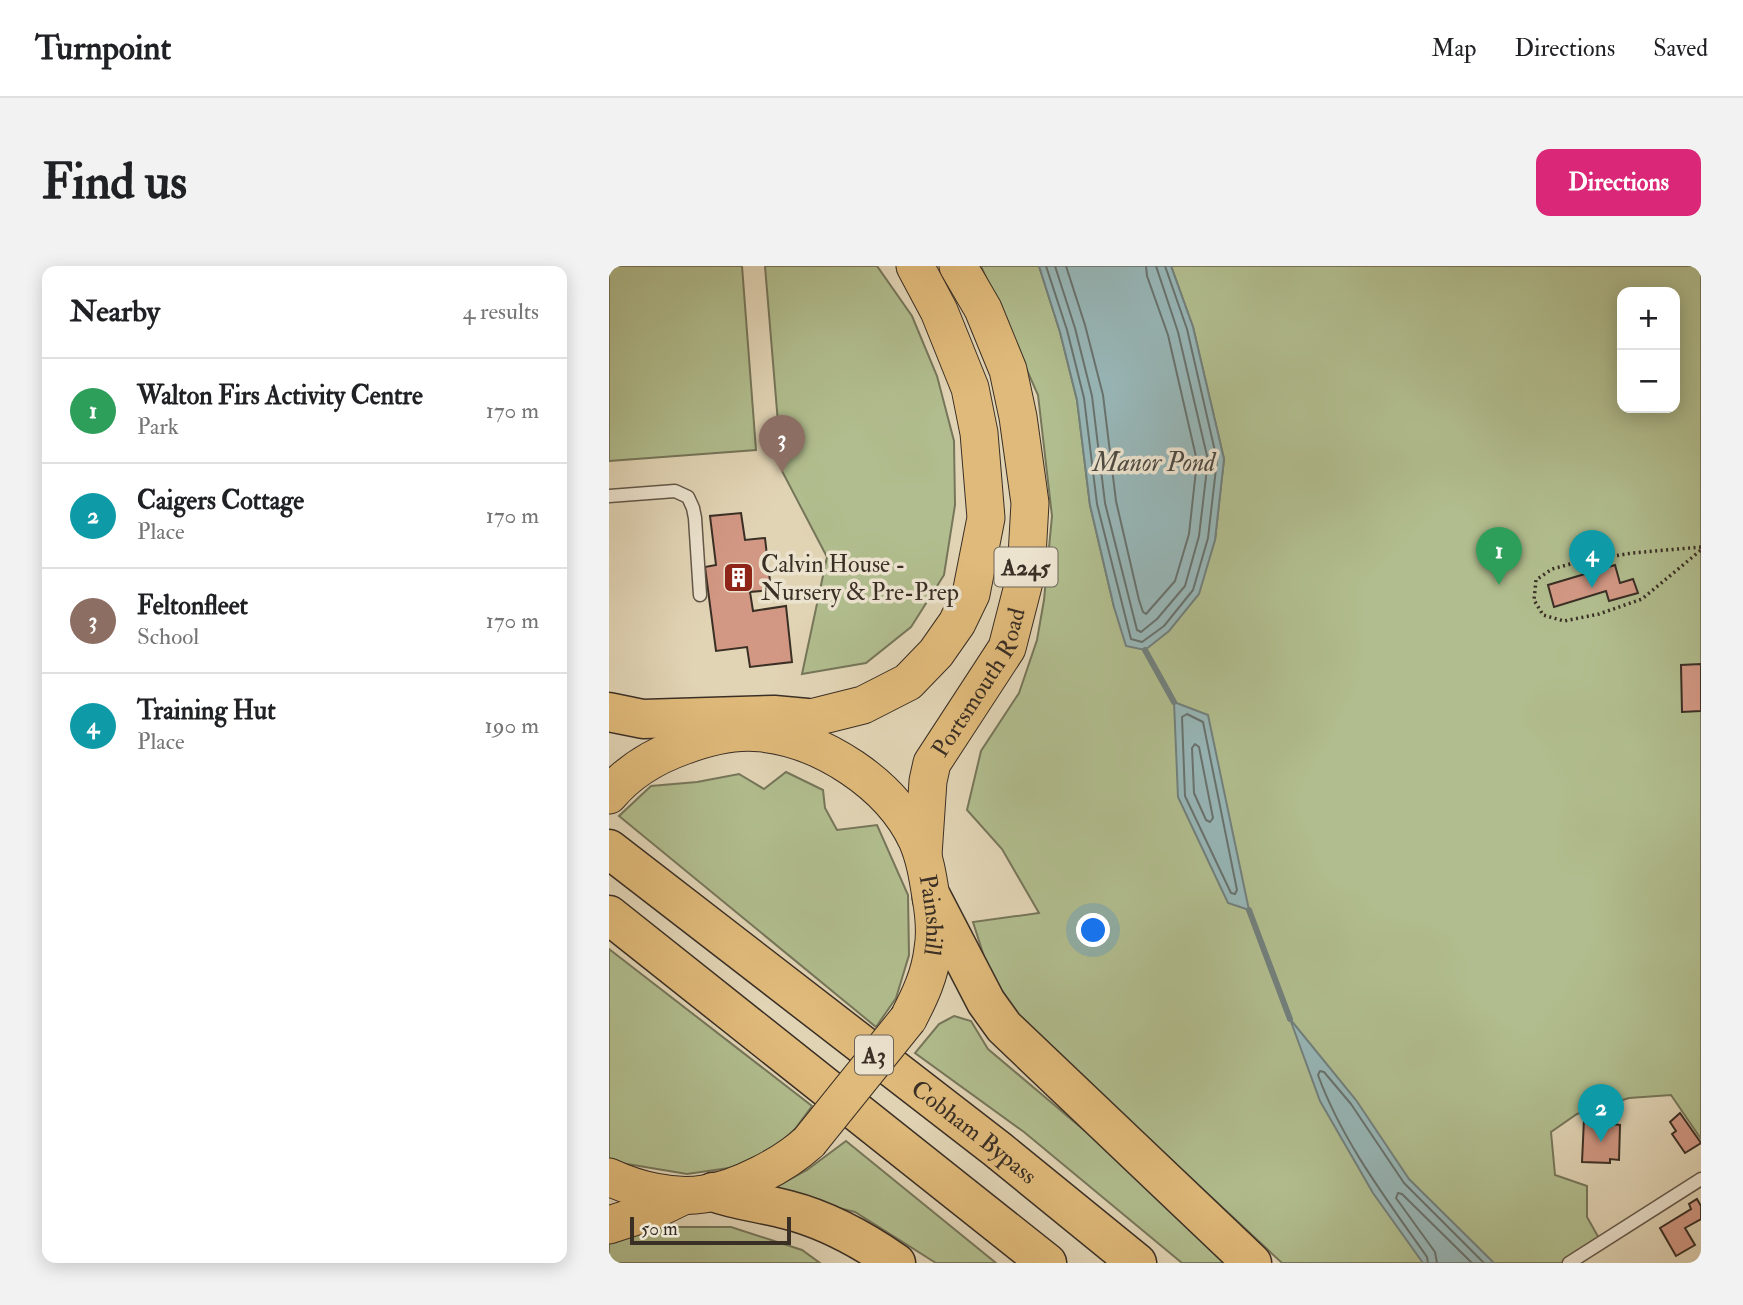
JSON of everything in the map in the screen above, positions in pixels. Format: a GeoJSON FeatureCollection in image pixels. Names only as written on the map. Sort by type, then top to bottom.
{"type":"FeatureCollection","features":[{"type":"Feature","properties":{"kind":"highway"},"geometry":{"type":"LineString","coordinates":[[609,712],[643,719],[774,715],[807,718]]}},
{"type":"Feature","properties":{"kind":"highway"},"geometry":{"type":"LineString","coordinates":[[609,740],[700,740]]}},
{"type":"Feature","properties":{"kind":"highway","name":"Cobham Bypass"},"geometry":{"type":"LineString","coordinates":[[609,849],[997,1149],[1137,1263]]}},
{"type":"Feature","properties":{"kind":"highway"},"geometry":{"type":"LineString","coordinates":[[932,898],[985,1002],[1004,1027],[1252,1263]]}},
{"type":"Feature","properties":{"kind":"highway","name":"A3"},"geometry":{"type":"LineString","coordinates":[[609,915],[1047,1263]]}},
{"type":"Feature","properties":{"kind":"highway"},"geometry":{"type":"LineString","coordinates":[[698,1194],[788,1210],[835,1226],[896,1263]]}},
{"type":"Feature","properties":{"kind":"main road","name":"Portsmouth Road"},"geometry":{"type":"LineString","coordinates":[[758,732],[863,705],[892,692],[915,677],[957,623],[971,594],[986,518],[985,476],[979,433],[967,378],[939,311],[915,266]]}},
{"type":"Feature","properties":{"kind":"main road","name":"Portsmouth Road"},"geometry":{"type":"LineString","coordinates":[[922,855],[932,763],[1007,648],[1026,574],[1030,515],[1018,417],[1007,370],[983,309],[958,266]]}},
{"type":"Feature","properties":{"kind":"main road","name":"Painshill"},"geometry":{"type":"LineString","coordinates":[[611,792],[641,766],[700,740],[758,732],[818,749],[850,766],[881,791],[893,806],[916,839],[932,898],[935,916],[932,960],[925,984],[908,1019],[809,1142],[798,1152],[760,1174],[698,1194]]}},
{"type":"Feature","properties":{"kind":"main road"},"geometry":{"type":"LineString","coordinates":[[609,1177],[639,1188],[698,1194]]}},
{"type":"Feature","properties":{"kind":"main road"},"geometry":{"type":"LineString","coordinates":[[609,1225],[698,1194]]}},
{"type":"Feature","properties":{"kind":"lane"},"geometry":{"type":"LineString","coordinates":[[609,496],[675,491],[688,497],[695,518],[700,595]]}},
{"type":"Feature","properties":{"kind":"lane"},"geometry":{"type":"LineString","coordinates":[[1569,1263],[1701,1179]]}},
{"type":"Feature","properties":{"kind":"path"},"geometry":{"type":"LineString","coordinates":[[1701,548],[1642,599],[1599,614],[1564,621],[1543,615],[1534,600],[1536,580],[1552,569],[1632,553],[1701,548]]}},
{"type":"Feature","properties":{"kind":"green space"},"geometry":{"type":"Polygon","coordinates":[[[609,266],[742,266],[756,450],[609,461],[609,266]]]}},
{"type":"Feature","properties":{"kind":"green space"},"geometry":{"type":"Polygon","coordinates":[[[765,266],[877,266],[912,316],[937,376],[954,441],[955,505],[944,575],[911,627],[866,663],[802,674],[827,557],[782,471],[765,266]]]}},
{"type":"Feature","properties":{"kind":"green space"},"geometry":{"type":"Polygon","coordinates":[[[981,266],[1039,266],[1060,332],[1077,400],[1090,505],[1114,607],[1215,540],[1224,459],[1193,327],[1171,266],[1701,266],[1701,1139],[1671,1095],[1629,1098],[1577,1114],[1551,1132],[1555,1175],[1587,1186],[1587,1217],[1600,1240],[1574,1263],[1282,1263],[1146,1136],[1042,1048],[989,972],[973,922],[1039,913],[1002,849],[967,810],[981,751],[1019,693],[1037,640],[1044,600],[1052,516],[1038,395],[981,266]]]}},
{"type":"Feature","properties":{"kind":"green space"},"geometry":{"type":"Polygon","coordinates":[[[786,772],[823,790],[825,808],[837,830],[877,825],[908,895],[909,955],[896,998],[876,1027],[619,816],[651,786],[697,782],[739,774],[764,789],[786,772]]]}},
{"type":"Feature","properties":{"kind":"green space"},"geometry":{"type":"Polygon","coordinates":[[[609,949],[812,1106],[795,1129],[750,1165],[687,1174],[609,1161],[609,949]]]}},
{"type":"Feature","properties":{"kind":"green space"},"geometry":{"type":"Polygon","coordinates":[[[954,1016],[971,1021],[988,1049],[1091,1136],[1226,1263],[1182,1263],[1024,1132],[915,1053],[939,1024],[954,1016]]]}},
{"type":"Feature","properties":{"kind":"green space"},"geometry":{"type":"Polygon","coordinates":[[[846,1141],[996,1263],[936,1263],[855,1212],[806,1200],[763,1194],[807,1170],[846,1141]]]}},
{"type":"Feature","properties":{"kind":"green space"},"geometry":{"type":"Polygon","coordinates":[[[649,1227],[731,1227],[802,1250],[820,1263],[609,1263],[609,1240],[649,1227]]]}},
{"type":"Feature","properties":{"kind":"water","name":"Manor Pond"},"geometry":{"type":"Polygon","coordinates":[[[1039,266],[1171,266],[1193,327],[1224,459],[1215,540],[1199,594],[1169,631],[1145,650],[1126,646],[1114,607],[1090,505],[1077,400],[1060,332],[1039,266]]]}},
{"type":"Feature","properties":{"kind":"water"},"geometry":{"type":"Polygon","coordinates":[[[1174,702],[1208,715],[1249,910],[1228,903],[1178,797],[1174,702]]]}},
{"type":"Feature","properties":{"kind":"water"},"geometry":{"type":"Polygon","coordinates":[[[1290,1019],[1356,1100],[1409,1179],[1494,1263],[1423,1263],[1373,1193],[1320,1101],[1290,1019]]]}},
{"type":"Feature","properties":{"kind":"building","name":"Calvin House - Nursery & Pre-Prep"},"geometry":{"type":"Polygon","coordinates":[[[741,513],[745,540],[765,538],[771,590],[750,592],[753,611],[786,606],[792,662],[750,667],[747,647],[716,651],[705,567],[716,565],[710,516],[741,513]]]}},
{"type":"Feature","properties":{"kind":"building"},"geometry":{"type":"Polygon","coordinates":[[[1615,565],[1620,583],[1633,579],[1638,593],[1609,601],[1606,591],[1554,607],[1548,585],[1615,565]]]}},
{"type":"Feature","properties":{"kind":"building"},"geometry":{"type":"Polygon","coordinates":[[[1701,664],[1701,711],[1682,712],[1681,665],[1701,664]]]}},
{"type":"Feature","properties":{"kind":"building"},"geometry":{"type":"Polygon","coordinates":[[[1680,1113],[1701,1143],[1685,1153],[1672,1134],[1676,1131],[1670,1122],[1680,1113]]]}},
{"type":"Feature","properties":{"kind":"building"},"geometry":{"type":"Polygon","coordinates":[[[1584,1119],[1612,1119],[1612,1124],[1620,1125],[1619,1160],[1610,1159],[1610,1163],[1582,1162],[1584,1119]]]}},
{"type":"Feature","properties":{"kind":"building"},"geometry":{"type":"Polygon","coordinates":[[[1697,1199],[1701,1206],[1701,1219],[1685,1228],[1695,1245],[1676,1256],[1660,1228],[1691,1209],[1689,1204],[1697,1199]]]}},
{"type":"Feature","properties":{"kind":"waterway"},"geometry":{"type":"LineString","coordinates":[[1145,650],[1174,702]]}},
{"type":"Feature","properties":{"kind":"waterway"},"geometry":{"type":"LineString","coordinates":[[1249,910],[1290,1019]]}},
{"type":"Feature","properties":{"kind":"place","name":"Feltonfleet"},"geometry":{"type":"Point","coordinates":[782,473]}},
{"type":"Feature","properties":{"kind":"place","name":"Calvin House - Nursery & Pre-Prep"},"geometry":{"type":"Point","coordinates":[738,578]}},
{"type":"Feature","properties":{"kind":"place","name":"Walton Firs Activity Centre"},"geometry":{"type":"Point","coordinates":[1499,585]}},
{"type":"Feature","properties":{"kind":"place","name":"Training Hut"},"geometry":{"type":"Point","coordinates":[1592,588]}},
{"type":"Feature","properties":{"kind":"place","name":"Caigers Cottage"},"geometry":{"type":"Point","coordinates":[1601,1142]}}]}
